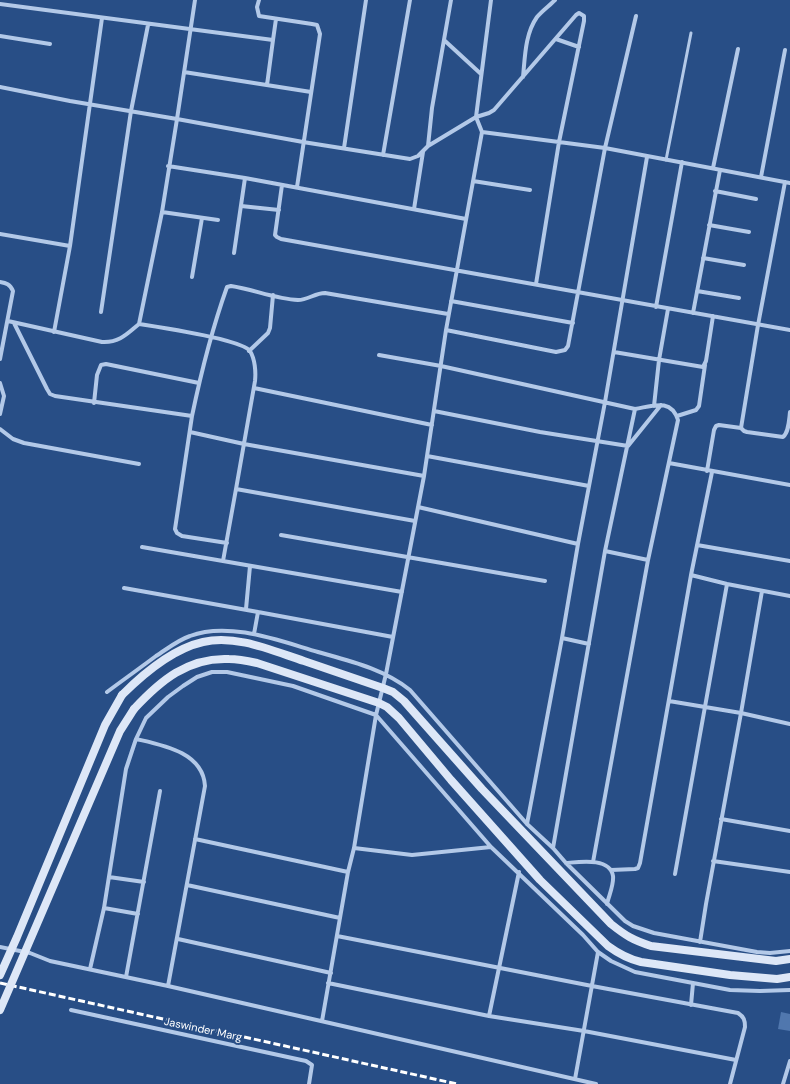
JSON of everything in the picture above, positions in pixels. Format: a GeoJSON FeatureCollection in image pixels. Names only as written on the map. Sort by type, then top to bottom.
{"type":"FeatureCollection","features":[{"type":"Feature","properties":{"kind":"street"},"geometry":{"type":"LineString","coordinates":[[8,321],[110,343],[117,341],[140,324],[162,212],[195,0]]}},
{"type":"Feature","properties":{"kind":"street"},"geometry":{"type":"LineString","coordinates":[[259,0],[257,8],[259,16],[312,24],[317,25],[319,28],[320,34],[297,187]]}},
{"type":"Feature","properties":{"kind":"street"},"geometry":{"type":"LineString","coordinates":[[344,148],[366,0]]}},
{"type":"Feature","properties":{"kind":"street"},"geometry":{"type":"LineString","coordinates":[[384,155],[410,0]]}},
{"type":"Feature","properties":{"kind":"street"},"geometry":{"type":"LineString","coordinates":[[428,146],[432,108],[452,0]]}},
{"type":"Feature","properties":{"kind":"street"},"geometry":{"type":"LineString","coordinates":[[322,1021],[348,872],[354,848],[378,703],[386,674],[424,476],[448,314],[482,132],[476,117],[491,0]]}},
{"type":"Feature","properties":{"kind":"street"},"geometry":{"type":"LineString","coordinates":[[523,77],[530,32],[538,16],[555,0]]}},
{"type":"Feature","properties":{"kind":"street"},"geometry":{"type":"LineString","coordinates":[[0,4],[273,40]]}},
{"type":"Feature","properties":{"kind":"street"},"geometry":{"type":"LineString","coordinates":[[0,87],[303,142],[410,159],[418,156],[428,146],[476,117],[494,110],[576,15],[579,13],[582,14],[584,16],[584,21],[559,142],[536,284]]}},
{"type":"Feature","properties":{"kind":"street"},"geometry":{"type":"LineString","coordinates":[[446,330],[556,352],[565,350],[568,346],[605,148],[636,16]]}},
{"type":"Feature","properties":{"kind":"street"},"geometry":{"type":"LineString","coordinates":[[54,332],[70,246],[102,18]]}},
{"type":"Feature","properties":{"kind":"street"},"geometry":{"type":"LineString","coordinates":[[267,85],[276,19]]}},
{"type":"Feature","properties":{"kind":"street"},"geometry":{"type":"LineString","coordinates":[[101,312],[131,111],[148,24]]}},
{"type":"Feature","properties":{"kind":"street"},"geometry":{"type":"LineString","coordinates":[[0,36],[50,44]]}},
{"type":"Feature","properties":{"kind":"street"},"geometry":{"type":"LineString","coordinates":[[556,39],[579,47]]}},
{"type":"Feature","properties":{"kind":"street"},"geometry":{"type":"LineString","coordinates":[[444,40],[481,74]]}},
{"type":"Feature","properties":{"kind":"street"},"geometry":{"type":"LineString","coordinates":[[713,168],[738,48]]}},
{"type":"Feature","properties":{"kind":"street"},"geometry":{"type":"LineString","coordinates":[[761,178],[785,50]]}},
{"type":"Feature","properties":{"kind":"street"},"geometry":{"type":"LineString","coordinates":[[184,72],[311,92]]}},
{"type":"Feature","properties":{"kind":"street"},"geometry":{"type":"LineString","coordinates":[[482,132],[605,148],[646,157],[682,162],[788,182],[758,325],[742,428]]}},
{"type":"Feature","properties":{"kind":"street"},"geometry":{"type":"LineString","coordinates":[[414,209],[423,151]]}},
{"type":"Feature","properties":{"kind":"street"},"geometry":{"type":"LineString","coordinates":[[527,824],[614,352],[646,157]]}},
{"type":"Feature","properties":{"kind":"street"},"geometry":{"type":"LineString","coordinates":[[656,307],[682,162]]}},
{"type":"Feature","properties":{"kind":"street"},"geometry":{"type":"LineString","coordinates":[[168,166],[297,187],[466,219]]}},
{"type":"Feature","properties":{"kind":"street"},"geometry":{"type":"LineString","coordinates":[[693,313],[720,170]]}},
{"type":"Feature","properties":{"kind":"street"},"geometry":{"type":"LineString","coordinates":[[234,253],[245,178]]}},
{"type":"Feature","properties":{"kind":"street"},"geometry":{"type":"LineString","coordinates":[[473,181],[530,190]]}},
{"type":"Feature","properties":{"kind":"street"},"geometry":{"type":"LineString","coordinates":[[282,185],[275,234],[277,237],[656,307],[790,330]]}},
{"type":"Feature","properties":{"kind":"street"},"geometry":{"type":"LineString","coordinates":[[715,192],[756,200]]}},
{"type":"Feature","properties":{"kind":"street"},"geometry":{"type":"LineString","coordinates":[[241,206],[278,210]]}},
{"type":"Feature","properties":{"kind":"street"},"geometry":{"type":"LineString","coordinates":[[162,212],[218,220]]}},
{"type":"Feature","properties":{"kind":"street"},"geometry":{"type":"LineString","coordinates":[[192,277],[202,218]]}},
{"type":"Feature","properties":{"kind":"street"},"geometry":{"type":"LineString","coordinates":[[709,225],[749,232]]}},
{"type":"Feature","properties":{"kind":"street"},"geometry":{"type":"LineString","coordinates":[[0,234],[70,246]]}},
{"type":"Feature","properties":{"kind":"street"},"geometry":{"type":"LineString","coordinates":[[703,258],[744,265]]}},
{"type":"Feature","properties":{"kind":"street"},"geometry":{"type":"LineString","coordinates":[[0,282],[7,284],[13,291],[0,359]]}},
{"type":"Feature","properties":{"kind":"street"},"geometry":{"type":"LineString","coordinates":[[226,542],[182,536],[177,533],[175,529],[192,416],[199,383],[211,337],[228,287],[231,286],[300,300],[307,299],[320,293],[325,293],[448,314]]}},
{"type":"Feature","properties":{"kind":"street"},"geometry":{"type":"LineString","coordinates":[[697,291],[738,298]]}},
{"type":"Feature","properties":{"kind":"street"},"geometry":{"type":"LineString","coordinates":[[249,351],[268,333],[270,328],[273,295]]}},
{"type":"Feature","properties":{"kind":"street"},"geometry":{"type":"LineString","coordinates":[[451,301],[573,323]]}},
{"type":"Feature","properties":{"kind":"street"},"geometry":{"type":"LineString","coordinates":[[654,406],[659,360],[668,309]]}},
{"type":"Feature","properties":{"kind":"street"},"geometry":{"type":"LineString","coordinates":[[677,416],[696,410],[699,406],[713,316]]}},
{"type":"Feature","properties":{"kind":"street"},"geometry":{"type":"LineString","coordinates":[[14,323],[50,394],[60,398],[192,416]]}},
{"type":"Feature","properties":{"kind":"street"},"geometry":{"type":"LineString","coordinates":[[140,324],[240,344],[249,351],[254,364],[256,374],[254,388],[223,561]]}},
{"type":"Feature","properties":{"kind":"street"},"geometry":{"type":"LineString","coordinates":[[0,331],[5,332]]}},
{"type":"Feature","properties":{"kind":"street"},"geometry":{"type":"LineString","coordinates":[[614,352],[699,367],[703,367],[706,364]]}},
{"type":"Feature","properties":{"kind":"street"},"geometry":{"type":"LineString","coordinates":[[379,355],[441,366],[635,409],[661,405],[672,409],[677,416],[678,420],[648,560],[593,862]]}},
{"type":"Feature","properties":{"kind":"street"},"geometry":{"type":"LineString","coordinates":[[94,402],[97,375],[101,365],[106,364],[199,383]]}},
{"type":"Feature","properties":{"kind":"street"},"geometry":{"type":"LineString","coordinates":[[0,383],[4,396],[0,414]]}},
{"type":"Feature","properties":{"kind":"street"},"geometry":{"type":"LineString","coordinates":[[254,388],[432,425]]}},
{"type":"Feature","properties":{"kind":"street"},"geometry":{"type":"LineString","coordinates":[[628,446],[661,405]]}},
{"type":"Feature","properties":{"kind":"street"},"geometry":{"type":"LineString","coordinates":[[553,848],[605,551],[635,409]]}},
{"type":"Feature","properties":{"kind":"street"},"geometry":{"type":"LineString","coordinates":[[434,411],[540,432],[628,446]]}},
{"type":"Feature","properties":{"kind":"street"},"geometry":{"type":"LineString","coordinates":[[707,471],[716,426],[719,425],[742,428],[747,432],[783,437],[786,435],[790,412]]}},
{"type":"Feature","properties":{"kind":"street"},"geometry":{"type":"LineString","coordinates":[[0,429],[13,439],[24,443],[139,464]]}},
{"type":"Feature","properties":{"kind":"street"},"geometry":{"type":"LineString","coordinates":[[190,432],[244,444],[424,476]]}},
{"type":"Feature","properties":{"kind":"street"},"geometry":{"type":"LineString","coordinates":[[427,456],[589,486]]}},
{"type":"Feature","properties":{"kind":"street"},"geometry":{"type":"LineString","coordinates":[[669,463],[712,472],[790,484]]}},
{"type":"Feature","properties":{"kind":"street"},"geometry":{"type":"LineString","coordinates":[[611,870],[635,869],[638,868],[640,863],[670,701],[691,575],[712,472]]}},
{"type":"Feature","properties":{"kind":"street"},"geometry":{"type":"LineString","coordinates":[[236,489],[415,521]]}},
{"type":"Feature","properties":{"kind":"street"},"geometry":{"type":"LineString","coordinates":[[418,507],[578,544]]}},
{"type":"Feature","properties":{"kind":"street"},"geometry":{"type":"LineString","coordinates":[[281,535],[409,556],[545,581]]}},
{"type":"Feature","properties":{"kind":"street"},"geometry":{"type":"LineString","coordinates":[[697,545],[790,561]]}},
{"type":"Feature","properties":{"kind":"street"},"geometry":{"type":"LineString","coordinates":[[142,547],[402,592]]}},
{"type":"Feature","properties":{"kind":"street"},"geometry":{"type":"LineString","coordinates":[[605,551],[648,560]]}},
{"type":"Feature","properties":{"kind":"street"},"geometry":{"type":"LineString","coordinates":[[246,610],[250,566]]}},
{"type":"Feature","properties":{"kind":"street"},"geometry":{"type":"LineString","coordinates":[[691,575],[727,584],[790,596]]}},
{"type":"Feature","properties":{"kind":"street"},"geometry":{"type":"LineString","coordinates":[[675,874],[727,584]]}},
{"type":"Feature","properties":{"kind":"street"},"geometry":{"type":"LineString","coordinates":[[124,588],[393,637]]}},
{"type":"Feature","properties":{"kind":"street"},"geometry":{"type":"LineString","coordinates":[[700,942],[713,861],[741,713],[762,590]]}},
{"type":"Feature","properties":{"kind":"street"},"geometry":{"type":"LineString","coordinates":[[254,634],[258,612]]}},
{"type":"Feature","properties":{"kind":"street"},"geometry":{"type":"LineString","coordinates":[[107,692],[176,642],[203,632],[216,631],[254,634],[351,662],[386,674],[410,690],[527,824],[553,848],[566,863],[625,921],[633,926],[654,933],[700,942],[757,952],[770,953],[790,951]]}},
{"type":"Feature","properties":{"kind":"street"},"geometry":{"type":"LineString","coordinates":[[562,638],[589,644]]}},
{"type":"Feature","properties":{"kind":"street"},"geometry":{"type":"LineString","coordinates":[[0,974],[17,937],[105,725],[122,695],[144,674],[173,654],[194,644],[216,640],[241,642],[268,649],[393,692],[404,701],[487,795],[611,924],[635,941],[651,946],[776,961],[790,959]]}},
{"type":"Feature","properties":{"kind":"street"},"geometry":{"type":"LineString","coordinates":[[0,1010],[120,731],[134,709],[152,690],[182,668],[201,662],[219,659],[240,660],[263,664],[387,707],[399,718],[450,780],[540,880],[608,946],[619,954],[630,960],[730,975],[777,979],[790,977]]}},
{"type":"Feature","properties":{"kind":"street"},"geometry":{"type":"LineString","coordinates":[[90,969],[104,908],[126,769],[136,738],[146,718],[168,697],[183,686],[197,677],[212,672],[227,672],[293,686],[376,715],[492,847],[583,935],[598,952],[611,961],[635,972],[730,990],[790,990]]}},
{"type":"Feature","properties":{"kind":"street"},"geometry":{"type":"LineString","coordinates":[[670,701],[741,713],[790,724]]}},
{"type":"Feature","properties":{"kind":"street"},"geometry":{"type":"LineString","coordinates":[[136,738],[179,752],[198,766],[203,774],[205,786],[178,939],[168,986]]}},
{"type":"Feature","properties":{"kind":"street"},"geometry":{"type":"LineString","coordinates":[[126,977],[160,791]]}},
{"type":"Feature","properties":{"kind":"street"},"geometry":{"type":"LineString","coordinates":[[721,819],[790,831]]}},
{"type":"Feature","properties":{"kind":"street"},"geometry":{"type":"LineString","coordinates":[[195,839],[348,872]]}},
{"type":"Feature","properties":{"kind":"street"},"geometry":{"type":"LineString","coordinates":[[354,848],[412,855],[492,847]]}},
{"type":"Feature","properties":{"kind":"street"},"geometry":{"type":"LineString","coordinates":[[566,863],[582,861],[607,866],[611,870],[613,876],[607,904]]}},
{"type":"Feature","properties":{"kind":"street"},"geometry":{"type":"LineString","coordinates":[[713,861],[790,872]]}},
{"type":"Feature","properties":{"kind":"street"},"geometry":{"type":"LineString","coordinates":[[489,1016],[519,872]]}},
{"type":"Feature","properties":{"kind":"street"},"geometry":{"type":"LineString","coordinates":[[109,877],[144,882]]}},
{"type":"Feature","properties":{"kind":"street"},"geometry":{"type":"LineString","coordinates":[[187,885],[340,918]]}},
{"type":"Feature","properties":{"kind":"street"},"geometry":{"type":"LineString","coordinates":[[104,908],[138,914]]}},
{"type":"Feature","properties":{"kind":"street"},"geometry":{"type":"LineString","coordinates":[[337,936],[738,1013],[745,1020],[745,1027],[730,1084]]}},
{"type":"Feature","properties":{"kind":"street"},"geometry":{"type":"LineString","coordinates":[[178,939],[331,973]]}},
{"type":"Feature","properties":{"kind":"street"},"geometry":{"type":"LineString","coordinates":[[0,948],[30,953],[50,961],[168,986],[596,1084]]}},
{"type":"Feature","properties":{"kind":"street"},"geometry":{"type":"LineString","coordinates":[[575,1079],[598,952]]}},
{"type":"Feature","properties":{"kind":"street"},"geometry":{"type":"LineString","coordinates":[[328,983],[489,1016],[584,1031],[736,1060]]}},
{"type":"Feature","properties":{"kind":"street"},"geometry":{"type":"LineString","coordinates":[[691,1005],[693,983]]}},
{"type":"Feature","properties":{"kind":"street","name":"Jaswinder Marg"},"geometry":{"type":"LineString","coordinates":[[71,1010],[310,1062],[312,1065],[309,1084]]}},
{"type":"Feature","properties":{"kind":"street"},"geometry":{"type":"LineString","coordinates":[[782,1084],[790,1061]]}},
{"type":"Feature","properties":{"kind":"lane"},"geometry":{"type":"LineString","coordinates":[[666,160],[691,33]]}},
{"type":"Feature","properties":{"kind":"building"},"geometry":{"type":"Polygon","coordinates":[[[781,1012],[790,1014],[790,1031],[778,1029],[781,1012]]]}},
{"type":"Feature","properties":{"kind":"railway"},"geometry":{"type":"LineString","coordinates":[[0,983],[457,1084]]}}]}
